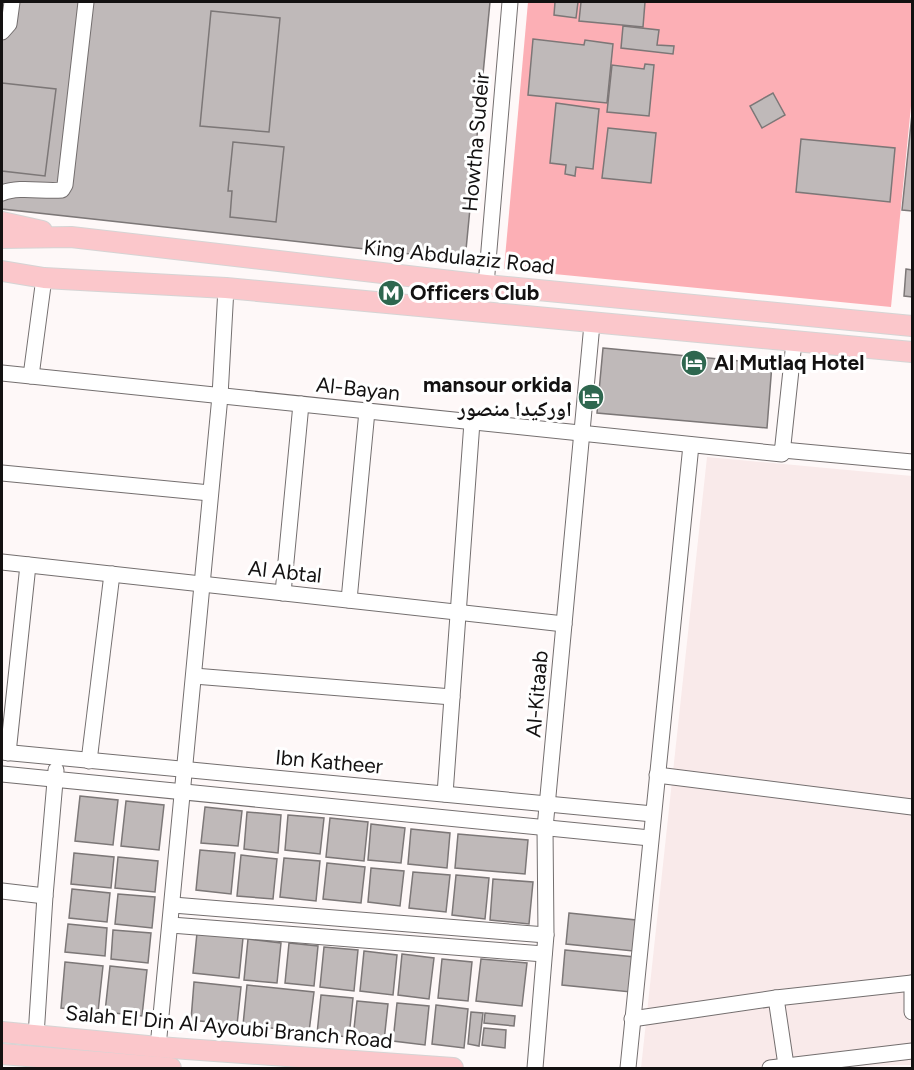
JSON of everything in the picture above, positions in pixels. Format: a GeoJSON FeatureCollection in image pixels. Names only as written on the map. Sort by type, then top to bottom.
{"type":"FeatureCollection","features":[{"type":"Feature","properties":{"kind":"main road"},"geometry":{"type":"LineString","coordinates":[[2,222],[71,237]]}},
{"type":"Feature","properties":{"kind":"main road","name":"King Abdulaziz Road"},"geometry":{"type":"LineString","coordinates":[[2,238],[71,237],[486,285],[912,326]]}},
{"type":"Feature","properties":{"kind":"main road"},"geometry":{"type":"LineString","coordinates":[[2,272],[44,278],[226,288],[592,324],[912,352]]}},
{"type":"Feature","properties":{"kind":"main road","name":"Salah El Din Al Ayoubi Branch Road"},"geometry":{"type":"LineString","coordinates":[[2,1032],[158,1047],[453,1068]]}},
{"type":"Feature","properties":{"kind":"main road"},"geometry":{"type":"LineString","coordinates":[[2,1054],[171,1068]]}},
{"type":"Feature","properties":{"kind":"street"},"geometry":{"type":"LineString","coordinates":[[2,32],[9,24],[12,2]]}},
{"type":"Feature","properties":{"kind":"street"},"geometry":{"type":"LineString","coordinates":[[2,193],[14,189],[45,192],[62,190],[65,185],[86,2]]}},
{"type":"Feature","properties":{"kind":"street","name":"Howtha Sudeir"},"geometry":{"type":"LineString","coordinates":[[486,285],[510,2]]}},
{"type":"Feature","properties":{"kind":"street"},"geometry":{"type":"LineString","coordinates":[[31,376],[44,278]]}},
{"type":"Feature","properties":{"kind":"street"},"geometry":{"type":"LineString","coordinates":[[158,1047],[184,793],[220,396],[226,288]]}},
{"type":"Feature","properties":{"kind":"street","name":"Al-Kitaab"},"geometry":{"type":"LineString","coordinates":[[535,1068],[546,934],[545,828],[592,324]]}},
{"type":"Feature","properties":{"kind":"street"},"geometry":{"type":"LineString","coordinates":[[783,452],[794,342]]}},
{"type":"Feature","properties":{"kind":"street","name":"Al-Bayan"},"geometry":{"type":"LineString","coordinates":[[2,373],[691,445],[912,462]]}},
{"type":"Feature","properties":{"kind":"street"},"geometry":{"type":"LineString","coordinates":[[283,593],[301,404]]}},
{"type":"Feature","properties":{"kind":"street"},"geometry":{"type":"LineString","coordinates":[[349,600],[367,411]]}},
{"type":"Feature","properties":{"kind":"street"},"geometry":{"type":"LineString","coordinates":[[445,795],[472,422]]}},
{"type":"Feature","properties":{"kind":"street"},"geometry":{"type":"LineString","coordinates":[[628,1068],[691,445]]}},
{"type":"Feature","properties":{"kind":"street"},"geometry":{"type":"LineString","coordinates":[[2,473],[210,493]]}},
{"type":"Feature","properties":{"kind":"street","name":"Al Abtal"},"geometry":{"type":"LineString","coordinates":[[2,562],[564,624]]}},
{"type":"Feature","properties":{"kind":"street"},"geometry":{"type":"LineString","coordinates":[[5,753],[28,565]]}},
{"type":"Feature","properties":{"kind":"street"},"geometry":{"type":"LineString","coordinates":[[89,761],[112,574]]}},
{"type":"Feature","properties":{"kind":"street"},"geometry":{"type":"LineString","coordinates":[[194,676],[452,697]]}},
{"type":"Feature","properties":{"kind":"street","name":"Ibn Katheer"},"geometry":{"type":"LineString","coordinates":[[5,753],[653,814]]}},
{"type":"Feature","properties":{"kind":"street"},"geometry":{"type":"LineString","coordinates":[[36,1036],[57,758]]}},
{"type":"Feature","properties":{"kind":"street"},"geometry":{"type":"LineString","coordinates":[[2,774],[650,838]]}},
{"type":"Feature","properties":{"kind":"street"},"geometry":{"type":"LineString","coordinates":[[657,775],[912,807]]}},
{"type":"Feature","properties":{"kind":"street"},"geometry":{"type":"LineString","coordinates":[[2,891],[45,896]]}},
{"type":"Feature","properties":{"kind":"street"},"geometry":{"type":"LineString","coordinates":[[173,905],[546,934]]}},
{"type":"Feature","properties":{"kind":"street"},"geometry":{"type":"LineString","coordinates":[[171,925],[544,954]]}},
{"type":"Feature","properties":{"kind":"street"},"geometry":{"type":"LineString","coordinates":[[632,1019],[776,998],[912,983],[912,1012]]}},
{"type":"Feature","properties":{"kind":"street"},"geometry":{"type":"LineString","coordinates":[[776,998],[786,1065]]}},
{"type":"Feature","properties":{"kind":"street"},"geometry":{"type":"LineString","coordinates":[[770,1068],[912,1051]]}},
{"type":"Feature","properties":{"kind":"shaded area"},"geometry":{"type":"Polygon","coordinates":[[[528,2],[912,2],[912,96],[891,307],[504,269],[528,2]]]}},
{"type":"Feature","properties":{"kind":"shaded area"},"geometry":{"type":"Polygon","coordinates":[[[707,457],[912,476],[912,1065],[641,1068],[707,457]]]}},
{"type":"Feature","properties":{"kind":"building"},"geometry":{"type":"Polygon","coordinates":[[[2,2],[490,2],[465,260],[2,209],[2,2]]]}},
{"type":"Feature","properties":{"kind":"building"},"geometry":{"type":"Polygon","coordinates":[[[555,2],[578,2],[576,18],[554,15],[555,2]]]}},
{"type":"Feature","properties":{"kind":"building"},"geometry":{"type":"Polygon","coordinates":[[[581,2],[645,2],[643,27],[579,21],[581,2]]]}},
{"type":"Feature","properties":{"kind":"building"},"geometry":{"type":"Polygon","coordinates":[[[211,11],[280,18],[269,132],[200,126],[211,11]]]}},
{"type":"Feature","properties":{"kind":"building"},"geometry":{"type":"Polygon","coordinates":[[[623,26],[659,30],[657,45],[674,46],[673,54],[621,48],[623,26]]]}},
{"type":"Feature","properties":{"kind":"building"},"geometry":{"type":"Polygon","coordinates":[[[533,39],[584,45],[585,40],[613,44],[607,103],[528,95],[533,39]]]}},
{"type":"Feature","properties":{"kind":"building"},"geometry":{"type":"Polygon","coordinates":[[[645,64],[654,65],[649,116],[607,112],[612,65],[644,69],[645,64]]]}},
{"type":"Feature","properties":{"kind":"building"},"geometry":{"type":"Polygon","coordinates":[[[2,83],[56,89],[45,176],[2,171],[2,83]]]}},
{"type":"Feature","properties":{"kind":"building"},"geometry":{"type":"Polygon","coordinates":[[[773,93],[785,115],[762,128],[750,106],[773,93]]]}},
{"type":"Feature","properties":{"kind":"building"},"geometry":{"type":"Polygon","coordinates":[[[556,103],[599,109],[593,169],[576,167],[575,176],[565,174],[566,165],[550,163],[556,103]]]}},
{"type":"Feature","properties":{"kind":"building"},"geometry":{"type":"Polygon","coordinates":[[[912,114],[912,211],[902,210],[912,114]]]}},
{"type":"Feature","properties":{"kind":"building"},"geometry":{"type":"Polygon","coordinates":[[[608,128],[656,133],[651,183],[602,178],[608,128]]]}},
{"type":"Feature","properties":{"kind":"building"},"geometry":{"type":"Polygon","coordinates":[[[801,139],[895,148],[890,202],[796,192],[801,139]]]}},
{"type":"Feature","properties":{"kind":"building"},"geometry":{"type":"Polygon","coordinates":[[[233,142],[284,147],[276,222],[230,217],[232,191],[228,191],[233,142]]]}},
{"type":"Feature","properties":{"kind":"building"},"geometry":{"type":"Polygon","coordinates":[[[906,269],[912,270],[912,297],[904,296],[906,269]]]}},
{"type":"Feature","properties":{"kind":"building"},"geometry":{"type":"Polygon","coordinates":[[[603,348],[772,364],[767,428],[597,413],[603,348]]]}},
{"type":"Feature","properties":{"kind":"building"},"geometry":{"type":"Polygon","coordinates":[[[80,796],[118,800],[113,845],[75,841],[80,796]]]}},
{"type":"Feature","properties":{"kind":"building"},"geometry":{"type":"Polygon","coordinates":[[[126,801],[164,805],[159,850],[121,846],[126,801]]]}},
{"type":"Feature","properties":{"kind":"building"},"geometry":{"type":"Polygon","coordinates":[[[205,807],[242,811],[238,846],[201,843],[205,807]]]}},
{"type":"Feature","properties":{"kind":"building"},"geometry":{"type":"Polygon","coordinates":[[[247,812],[281,815],[278,853],[244,849],[247,812]]]}},
{"type":"Feature","properties":{"kind":"building"},"geometry":{"type":"Polygon","coordinates":[[[288,815],[324,818],[320,854],[285,850],[288,815]]]}},
{"type":"Feature","properties":{"kind":"building"},"geometry":{"type":"Polygon","coordinates":[[[330,818],[368,822],[364,861],[326,857],[330,818]]]}},
{"type":"Feature","properties":{"kind":"building"},"geometry":{"type":"Polygon","coordinates":[[[371,824],[405,828],[401,863],[368,860],[371,824]]]}},
{"type":"Feature","properties":{"kind":"building"},"geometry":{"type":"Polygon","coordinates":[[[411,829],[450,833],[447,868],[408,864],[411,829]]]}},
{"type":"Feature","properties":{"kind":"building"},"geometry":{"type":"Polygon","coordinates":[[[458,834],[528,840],[525,874],[455,868],[458,834]]]}},
{"type":"Feature","properties":{"kind":"building"},"geometry":{"type":"Polygon","coordinates":[[[200,850],[235,853],[231,894],[196,890],[200,850]]]}},
{"type":"Feature","properties":{"kind":"building"},"geometry":{"type":"Polygon","coordinates":[[[74,853],[114,857],[111,888],[71,884],[74,853]]]}},
{"type":"Feature","properties":{"kind":"building"},"geometry":{"type":"Polygon","coordinates":[[[241,855],[277,859],[273,899],[237,896],[241,855]]]}},
{"type":"Feature","properties":{"kind":"building"},"geometry":{"type":"Polygon","coordinates":[[[118,857],[158,861],[155,892],[115,888],[118,857]]]}},
{"type":"Feature","properties":{"kind":"building"},"geometry":{"type":"Polygon","coordinates":[[[284,858],[320,861],[316,901],[280,897],[284,858]]]}},
{"type":"Feature","properties":{"kind":"building"},"geometry":{"type":"Polygon","coordinates":[[[327,863],[365,867],[361,903],[323,899],[327,863]]]}},
{"type":"Feature","properties":{"kind":"building"},"geometry":{"type":"Polygon","coordinates":[[[371,868],[404,871],[400,906],[368,902],[371,868]]]}},
{"type":"Feature","properties":{"kind":"building"},"geometry":{"type":"Polygon","coordinates":[[[413,872],[450,875],[446,912],[409,908],[413,872]]]}},
{"type":"Feature","properties":{"kind":"building"},"geometry":{"type":"Polygon","coordinates":[[[456,875],[489,878],[485,919],[452,915],[456,875]]]}},
{"type":"Feature","properties":{"kind":"building"},"geometry":{"type":"Polygon","coordinates":[[[493,879],[533,882],[529,924],[490,920],[493,879]]]}},
{"type":"Feature","properties":{"kind":"building"},"geometry":{"type":"Polygon","coordinates":[[[72,889],[110,893],[107,922],[69,918],[72,889]]]}},
{"type":"Feature","properties":{"kind":"building"},"geometry":{"type":"Polygon","coordinates":[[[118,894],[155,897],[152,928],[115,924],[118,894]]]}},
{"type":"Feature","properties":{"kind":"building"},"geometry":{"type":"Polygon","coordinates":[[[569,913],[636,920],[633,951],[566,944],[569,913]]]}},
{"type":"Feature","properties":{"kind":"building"},"geometry":{"type":"Polygon","coordinates":[[[68,924],[107,928],[105,956],[65,952],[68,924]]]}},
{"type":"Feature","properties":{"kind":"building"},"geometry":{"type":"Polygon","coordinates":[[[113,930],[151,933],[148,963],[111,959],[113,930]]]}},
{"type":"Feature","properties":{"kind":"building"},"geometry":{"type":"Polygon","coordinates":[[[197,933],[243,938],[239,978],[193,973],[197,933]]]}},
{"type":"Feature","properties":{"kind":"building"},"geometry":{"type":"Polygon","coordinates":[[[248,939],[281,943],[277,983],[244,980],[248,939]]]}},
{"type":"Feature","properties":{"kind":"building"},"geometry":{"type":"Polygon","coordinates":[[[289,943],[318,946],[314,986],[285,983],[289,943]]]}},
{"type":"Feature","properties":{"kind":"building"},"geometry":{"type":"Polygon","coordinates":[[[324,947],[358,950],[354,991],[320,987],[324,947]]]}},
{"type":"Feature","properties":{"kind":"building"},"geometry":{"type":"Polygon","coordinates":[[[565,950],[635,957],[631,992],[562,985],[565,950]]]}},
{"type":"Feature","properties":{"kind":"building"},"geometry":{"type":"Polygon","coordinates":[[[364,951],[397,955],[393,995],[360,991],[364,951]]]}},
{"type":"Feature","properties":{"kind":"building"},"geometry":{"type":"Polygon","coordinates":[[[402,954],[434,958],[429,999],[398,995],[402,954]]]}},
{"type":"Feature","properties":{"kind":"building"},"geometry":{"type":"Polygon","coordinates":[[[442,959],[472,962],[468,1001],[438,998],[442,959]]]}},
{"type":"Feature","properties":{"kind":"building"},"geometry":{"type":"Polygon","coordinates":[[[481,959],[527,963],[522,1006],[476,1001],[481,959]]]}},
{"type":"Feature","properties":{"kind":"building"},"geometry":{"type":"Polygon","coordinates":[[[65,962],[103,966],[98,1012],[61,1008],[65,962]]]}},
{"type":"Feature","properties":{"kind":"building"},"geometry":{"type":"Polygon","coordinates":[[[110,966],[147,970],[142,1016],[105,1012],[110,966]]]}},
{"type":"Feature","properties":{"kind":"building"},"geometry":{"type":"Polygon","coordinates":[[[194,982],[241,987],[237,1025],[191,1020],[194,982]]]}},
{"type":"Feature","properties":{"kind":"building"},"geometry":{"type":"Polygon","coordinates":[[[247,985],[314,992],[309,1032],[243,1025],[247,985]]]}},
{"type":"Feature","properties":{"kind":"building"},"geometry":{"type":"Polygon","coordinates":[[[321,995],[353,998],[349,1037],[317,1034],[321,995]]]}},
{"type":"Feature","properties":{"kind":"building"},"geometry":{"type":"Polygon","coordinates":[[[357,1001],[388,1004],[384,1041],[353,1038],[357,1001]]]}},
{"type":"Feature","properties":{"kind":"building"},"geometry":{"type":"Polygon","coordinates":[[[397,1003],[429,1006],[425,1045],[393,1041],[397,1003]]]}},
{"type":"Feature","properties":{"kind":"building"},"geometry":{"type":"Polygon","coordinates":[[[436,1005],[468,1009],[464,1048],[432,1044],[436,1005]]]}},
{"type":"Feature","properties":{"kind":"building"},"geometry":{"type":"Polygon","coordinates":[[[471,1012],[483,1013],[479,1046],[468,1044],[471,1012]]]}},
{"type":"Feature","properties":{"kind":"building"},"geometry":{"type":"Polygon","coordinates":[[[485,1013],[515,1016],[514,1026],[484,1023],[485,1013]]]}},
{"type":"Feature","properties":{"kind":"building"},"geometry":{"type":"Polygon","coordinates":[[[484,1028],[506,1030],[505,1048],[482,1045],[484,1028]]]}},
{"type":"Feature","properties":{"kind":"place","name":"Officers Club"},"geometry":{"type":"Point","coordinates":[391,293]}},
{"type":"Feature","properties":{"kind":"place","name":"Al Mutlaq Hotel"},"geometry":{"type":"Point","coordinates":[694,363]}},
{"type":"Feature","properties":{"kind":"place","name":"mansour orkida اوركيدا منصور"},"geometry":{"type":"Point","coordinates":[591,397]}}]}
